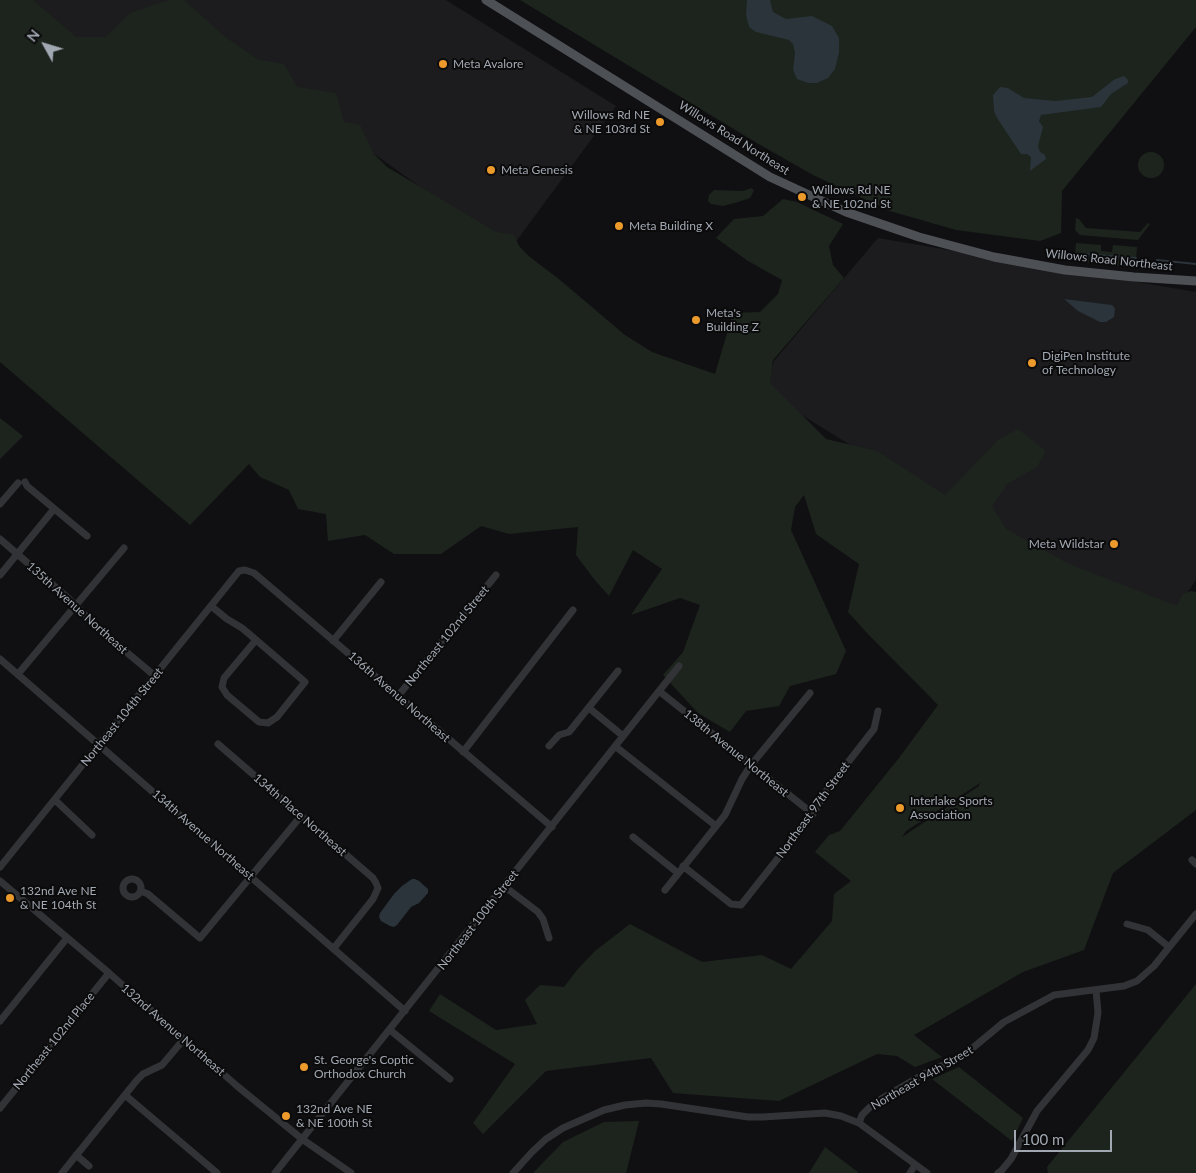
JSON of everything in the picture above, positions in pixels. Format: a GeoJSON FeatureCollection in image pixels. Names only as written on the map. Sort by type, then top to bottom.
{"type":"FeatureCollection","features":[{"type":"Feature","properties":{"kind":"main road","name":"Willows Road Northeast"},"geometry":{"type":"LineString","coordinates":[[486,0],[770,177],[846,212],[919,237],[994,257],[1065,270],[1134,277],[1196,280]]}},
{"type":"Feature","properties":{"kind":"street"},"geometry":{"type":"LineString","coordinates":[[0,504],[22,483],[87,536]]}},
{"type":"Feature","properties":{"kind":"street"},"geometry":{"type":"LineString","coordinates":[[0,575],[54,509]]}},
{"type":"Feature","properties":{"kind":"street","name":"135th Avenue Northeast"},"geometry":{"type":"LineString","coordinates":[[0,539],[75,605],[100,630],[154,676]]}},
{"type":"Feature","properties":{"kind":"street"},"geometry":{"type":"LineString","coordinates":[[18,674],[124,548]]}},
{"type":"Feature","properties":{"kind":"street","name":"Northeast 104th Street"},"geometry":{"type":"LineString","coordinates":[[0,867],[239,571],[245,570]]}},
{"type":"Feature","properties":{"kind":"street","name":"136th Avenue Northeast"},"geometry":{"type":"LineString","coordinates":[[245,570],[254,573],[552,827]]}},
{"type":"Feature","properties":{"kind":"street","name":"Northeast 102nd Street"},"geometry":{"type":"LineString","coordinates":[[398,696],[496,575]]}},
{"type":"Feature","properties":{"kind":"street"},"geometry":{"type":"LineString","coordinates":[[334,641],[381,582]]}},
{"type":"Feature","properties":{"kind":"street"},"geometry":{"type":"LineString","coordinates":[[211,606],[242,628],[256,640],[305,682],[277,717],[268,723],[259,722],[227,694],[222,687],[224,678],[256,640]]}},
{"type":"Feature","properties":{"kind":"street"},"geometry":{"type":"LineString","coordinates":[[463,752],[573,610]]}},
{"type":"Feature","properties":{"kind":"street","name":"134th Avenue Northeast"},"geometry":{"type":"LineString","coordinates":[[0,659],[405,1011]]}},
{"type":"Feature","properties":{"kind":"street","name":"Northeast 100th Street"},"geometry":{"type":"LineString","coordinates":[[275,1173],[679,666]]}},
{"type":"Feature","properties":{"kind":"street"},"geometry":{"type":"LineString","coordinates":[[549,746],[559,735],[569,732],[618,671]]}},
{"type":"Feature","properties":{"kind":"street","name":"138th Avenue Northeast"},"geometry":{"type":"LineString","coordinates":[[659,691],[813,814]]}},
{"type":"Feature","properties":{"kind":"street"},"geometry":{"type":"LineString","coordinates":[[665,890],[725,815],[742,779],[751,765],[810,693]]}},
{"type":"Feature","properties":{"kind":"street"},"geometry":{"type":"LineString","coordinates":[[589,708],[624,736]]}},
{"type":"Feature","properties":{"kind":"street","name":"Northeast 97th Street"},"geometry":{"type":"LineString","coordinates":[[683,866],[731,904],[741,905],[813,814],[828,788],[874,729],[878,711]]}},
{"type":"Feature","properties":{"kind":"street","name":"134th Place Northeast"},"geometry":{"type":"LineString","coordinates":[[218,744],[373,878],[378,888],[374,899],[334,948]]}},
{"type":"Feature","properties":{"kind":"street"},"geometry":{"type":"LineString","coordinates":[[616,746],[716,826]]}},
{"type":"Feature","properties":{"kind":"street"},"geometry":{"type":"LineString","coordinates":[[55,800],[92,835]]}},
{"type":"Feature","properties":{"kind":"street"},"geometry":{"type":"LineString","coordinates":[[141,892],[148,894],[200,938],[301,816]]}},
{"type":"Feature","properties":{"kind":"street"},"geometry":{"type":"LineString","coordinates":[[632,837],[678,873]]}},
{"type":"Feature","properties":{"kind":"street","name":"132nd Avenue Northeast"},"geometry":{"type":"LineString","coordinates":[[0,881],[237,1086],[302,1139],[351,1173]]}},
{"type":"Feature","properties":{"kind":"street"},"geometry":{"type":"LineString","coordinates":[[504,886],[538,912],[543,919],[549,938]]}},
{"type":"Feature","properties":{"kind":"street","name":"Northeast 94th Street"},"geometry":{"type":"LineString","coordinates":[[859,1123],[862,1115],[882,1099],[924,1074],[963,1056],[1016,1014],[1054,995],[1124,986],[1137,981],[1154,966],[1196,914]]}},
{"type":"Feature","properties":{"kind":"street"},"geometry":{"type":"LineString","coordinates":[[1127,924],[1148,930],[1169,947]]}},
{"type":"Feature","properties":{"kind":"street"},"geometry":{"type":"LineString","coordinates":[[0,1020],[67,938]]}},
{"type":"Feature","properties":{"kind":"street","name":"Northeast 102nd Place"},"geometry":{"type":"LineString","coordinates":[[0,1108],[109,974]]}},
{"type":"Feature","properties":{"kind":"street"},"geometry":{"type":"LineString","coordinates":[[998,1173],[1011,1159],[1037,1111],[1088,1050],[1094,1038],[1098,1013],[1096,990]]}},
{"type":"Feature","properties":{"kind":"street"},"geometry":{"type":"LineString","coordinates":[[390,1030],[450,1079]]}},
{"type":"Feature","properties":{"kind":"street"},"geometry":{"type":"LineString","coordinates":[[62,1173],[143,1074],[162,1065],[184,1039]]}},
{"type":"Feature","properties":{"kind":"street"},"geometry":{"type":"LineString","coordinates":[[126,1095],[218,1173]]}},
{"type":"Feature","properties":{"kind":"street"},"geometry":{"type":"LineString","coordinates":[[514,1173],[546,1139],[563,1128],[604,1110],[625,1105],[661,1104],[763,1117],[825,1113],[841,1116],[859,1123],[927,1173]]}},
{"type":"Feature","properties":{"kind":"street"},"geometry":{"type":"LineString","coordinates":[[76,1155],[89,1166]]}},
{"type":"Feature","properties":{"kind":"street"},"geometry":{"type":"LineString","coordinates":[[910,1173],[915,1165]]}},
{"type":"Feature","properties":{"kind":"shaded area"},"geometry":{"type":"Polygon","coordinates":[[[0,0],[446,0],[616,106],[509,251],[180,14],[95,57],[0,0]]]}},
{"type":"Feature","properties":{"kind":"shaded area"},"geometry":{"type":"Polygon","coordinates":[[[0,0],[33,0],[76,37],[106,37],[130,13],[169,0],[184,0],[224,36],[257,59],[284,64],[297,87],[336,93],[344,122],[360,125],[374,154],[387,167],[496,232],[514,235],[519,246],[530,257],[625,335],[652,352],[715,374],[733,313],[760,312],[778,294],[782,280],[748,261],[716,238],[734,219],[763,216],[783,199],[797,202],[843,224],[829,246],[833,265],[844,278],[773,360],[770,383],[826,439],[877,451],[945,495],[998,440],[1018,429],[1046,451],[1037,467],[1007,484],[992,506],[1006,529],[1069,564],[1177,606],[1183,594],[1191,591],[1196,592],[1196,810],[1113,873],[1084,950],[1023,972],[914,1035],[942,1057],[915,1067],[897,1056],[877,1054],[779,1101],[673,1093],[651,1058],[546,1071],[483,1134],[473,1123],[515,1064],[429,1011],[440,994],[496,1030],[537,1024],[525,1000],[540,985],[564,987],[595,951],[630,924],[702,962],[762,955],[791,969],[832,921],[834,894],[851,881],[815,852],[829,835],[840,831],[899,758],[938,705],[848,612],[859,564],[816,534],[804,495],[795,507],[791,530],[846,651],[836,674],[790,686],[779,706],[746,711],[730,732],[698,713],[663,675],[683,652],[700,605],[680,598],[631,615],[662,569],[633,550],[609,596],[576,555],[578,527],[509,534],[481,526],[441,554],[394,554],[365,535],[328,541],[326,514],[298,509],[289,490],[260,477],[249,464],[190,525],[0,362],[0,0]],[[980,783],[906,831],[902,837],[979,786],[980,783]]]}},
{"type":"Feature","properties":{"kind":"shaded area"},"geometry":{"type":"Polygon","coordinates":[[[520,0],[1196,0],[1196,27],[1062,191],[1061,233],[1040,241],[956,230],[890,211],[813,175],[520,0]]]}},
{"type":"Feature","properties":{"kind":"shaded area"},"geometry":{"type":"Polygon","coordinates":[[[747,0],[770,0],[773,12],[786,19],[812,16],[832,26],[839,38],[839,53],[835,69],[828,78],[817,83],[808,83],[797,79],[793,70],[795,53],[793,44],[789,40],[756,32],[749,27],[746,15],[747,0]]]}},
{"type":"Feature","properties":{"kind":"shaded area"},"geometry":{"type":"Polygon","coordinates":[[[1124,76],[1128,83],[1111,94],[1101,107],[1041,115],[1039,121],[1043,127],[1038,146],[1046,159],[1030,171],[1031,157],[1027,154],[1021,154],[994,111],[993,95],[1000,87],[1008,88],[1024,98],[1056,101],[1092,97],[1115,79],[1124,76]]]}},
{"type":"Feature","properties":{"kind":"shaded area"},"geometry":{"type":"Polygon","coordinates":[[[1151,152],[1160,156],[1164,165],[1160,174],[1151,178],[1142,174],[1138,165],[1142,156],[1151,152]]]}},
{"type":"Feature","properties":{"kind":"shaded area"},"geometry":{"type":"Polygon","coordinates":[[[751,188],[754,190],[750,198],[738,202],[723,206],[711,204],[708,201],[709,195],[714,190],[743,191],[751,188]]]}},
{"type":"Feature","properties":{"kind":"shaded area"},"geometry":{"type":"Polygon","coordinates":[[[1076,218],[1086,228],[1140,232],[1148,223],[1150,224],[1138,240],[1080,235],[1075,230],[1076,218]]]}},
{"type":"Feature","properties":{"kind":"shaded area"},"geometry":{"type":"Polygon","coordinates":[[[878,238],[1196,292],[1196,580],[1167,623],[1044,565],[784,404],[767,384],[774,361],[878,238]]]}},
{"type":"Feature","properties":{"kind":"shaded area"},"geometry":{"type":"Polygon","coordinates":[[[1076,243],[1101,245],[1101,251],[1112,252],[1113,245],[1137,247],[1136,261],[1129,267],[1082,262],[1075,254],[1076,243]]]}},
{"type":"Feature","properties":{"kind":"shaded area"},"geometry":{"type":"Polygon","coordinates":[[[1064,299],[1112,305],[1115,308],[1114,317],[1106,322],[1100,322],[1078,311],[1064,299]]]}},
{"type":"Feature","properties":{"kind":"shaded area"},"geometry":{"type":"Polygon","coordinates":[[[0,418],[23,436],[0,459],[0,418]]]}},
{"type":"Feature","properties":{"kind":"shaded area"},"geometry":{"type":"Polygon","coordinates":[[[412,879],[419,881],[428,889],[428,893],[419,903],[411,907],[394,927],[381,921],[380,913],[394,894],[412,879]]]}},
{"type":"Feature","properties":{"kind":"shaded area"},"geometry":{"type":"Polygon","coordinates":[[[1196,984],[1196,1173],[1048,1173],[1047,1167],[1196,984]]]}},
{"type":"Feature","properties":{"kind":"shaded area"},"geometry":{"type":"Polygon","coordinates":[[[959,1067],[1023,1118],[1012,1141],[932,1079],[959,1067]]]}},
{"type":"Feature","properties":{"kind":"shaded area"},"geometry":{"type":"Polygon","coordinates":[[[639,1121],[626,1173],[533,1173],[563,1142],[604,1122],[639,1121]]]}},
{"type":"Feature","properties":{"kind":"shaded area"},"geometry":{"type":"Polygon","coordinates":[[[825,1147],[859,1173],[809,1173],[825,1147]]]}},
{"type":"Feature","properties":{"kind":"waterway"},"geometry":{"type":"LineString","coordinates":[[1083,254],[1136,258]]}},
{"type":"Feature","properties":{"kind":"waterway"},"geometry":{"type":"LineString","coordinates":[[1157,260],[1196,264]]}},
{"type":"Feature","properties":{"kind":"place","name":"Meta Avalore"},"geometry":{"type":"Point","coordinates":[443,64]}},
{"type":"Feature","properties":{"kind":"place","name":"Willows Rd NE & NE 103rd St"},"geometry":{"type":"Point","coordinates":[660,122]}},
{"type":"Feature","properties":{"kind":"place","name":"Meta Genesis"},"geometry":{"type":"Point","coordinates":[491,170]}},
{"type":"Feature","properties":{"kind":"place","name":"Willows Rd NE & NE 102nd St"},"geometry":{"type":"Point","coordinates":[802,197]}},
{"type":"Feature","properties":{"kind":"place","name":"Meta Building X"},"geometry":{"type":"Point","coordinates":[619,226]}},
{"type":"Feature","properties":{"kind":"place","name":"Meta's Building Z"},"geometry":{"type":"Point","coordinates":[696,320]}},
{"type":"Feature","properties":{"kind":"place","name":"DigiPen Institute of Technology"},"geometry":{"type":"Point","coordinates":[1032,363]}},
{"type":"Feature","properties":{"kind":"place","name":"Meta Wildstar"},"geometry":{"type":"Point","coordinates":[1114,544]}},
{"type":"Feature","properties":{"kind":"place","name":"Interlake Sports Association"},"geometry":{"type":"Point","coordinates":[900,808]}},
{"type":"Feature","properties":{"kind":"place","name":"132nd Ave NE & NE 104th St"},"geometry":{"type":"Point","coordinates":[10,898]}},
{"type":"Feature","properties":{"kind":"place","name":"St. George's Coptic Orthodox Church"},"geometry":{"type":"Point","coordinates":[304,1067]}},
{"type":"Feature","properties":{"kind":"place","name":"132nd Ave NE & NE 100th St"},"geometry":{"type":"Point","coordinates":[286,1116]}}]}
